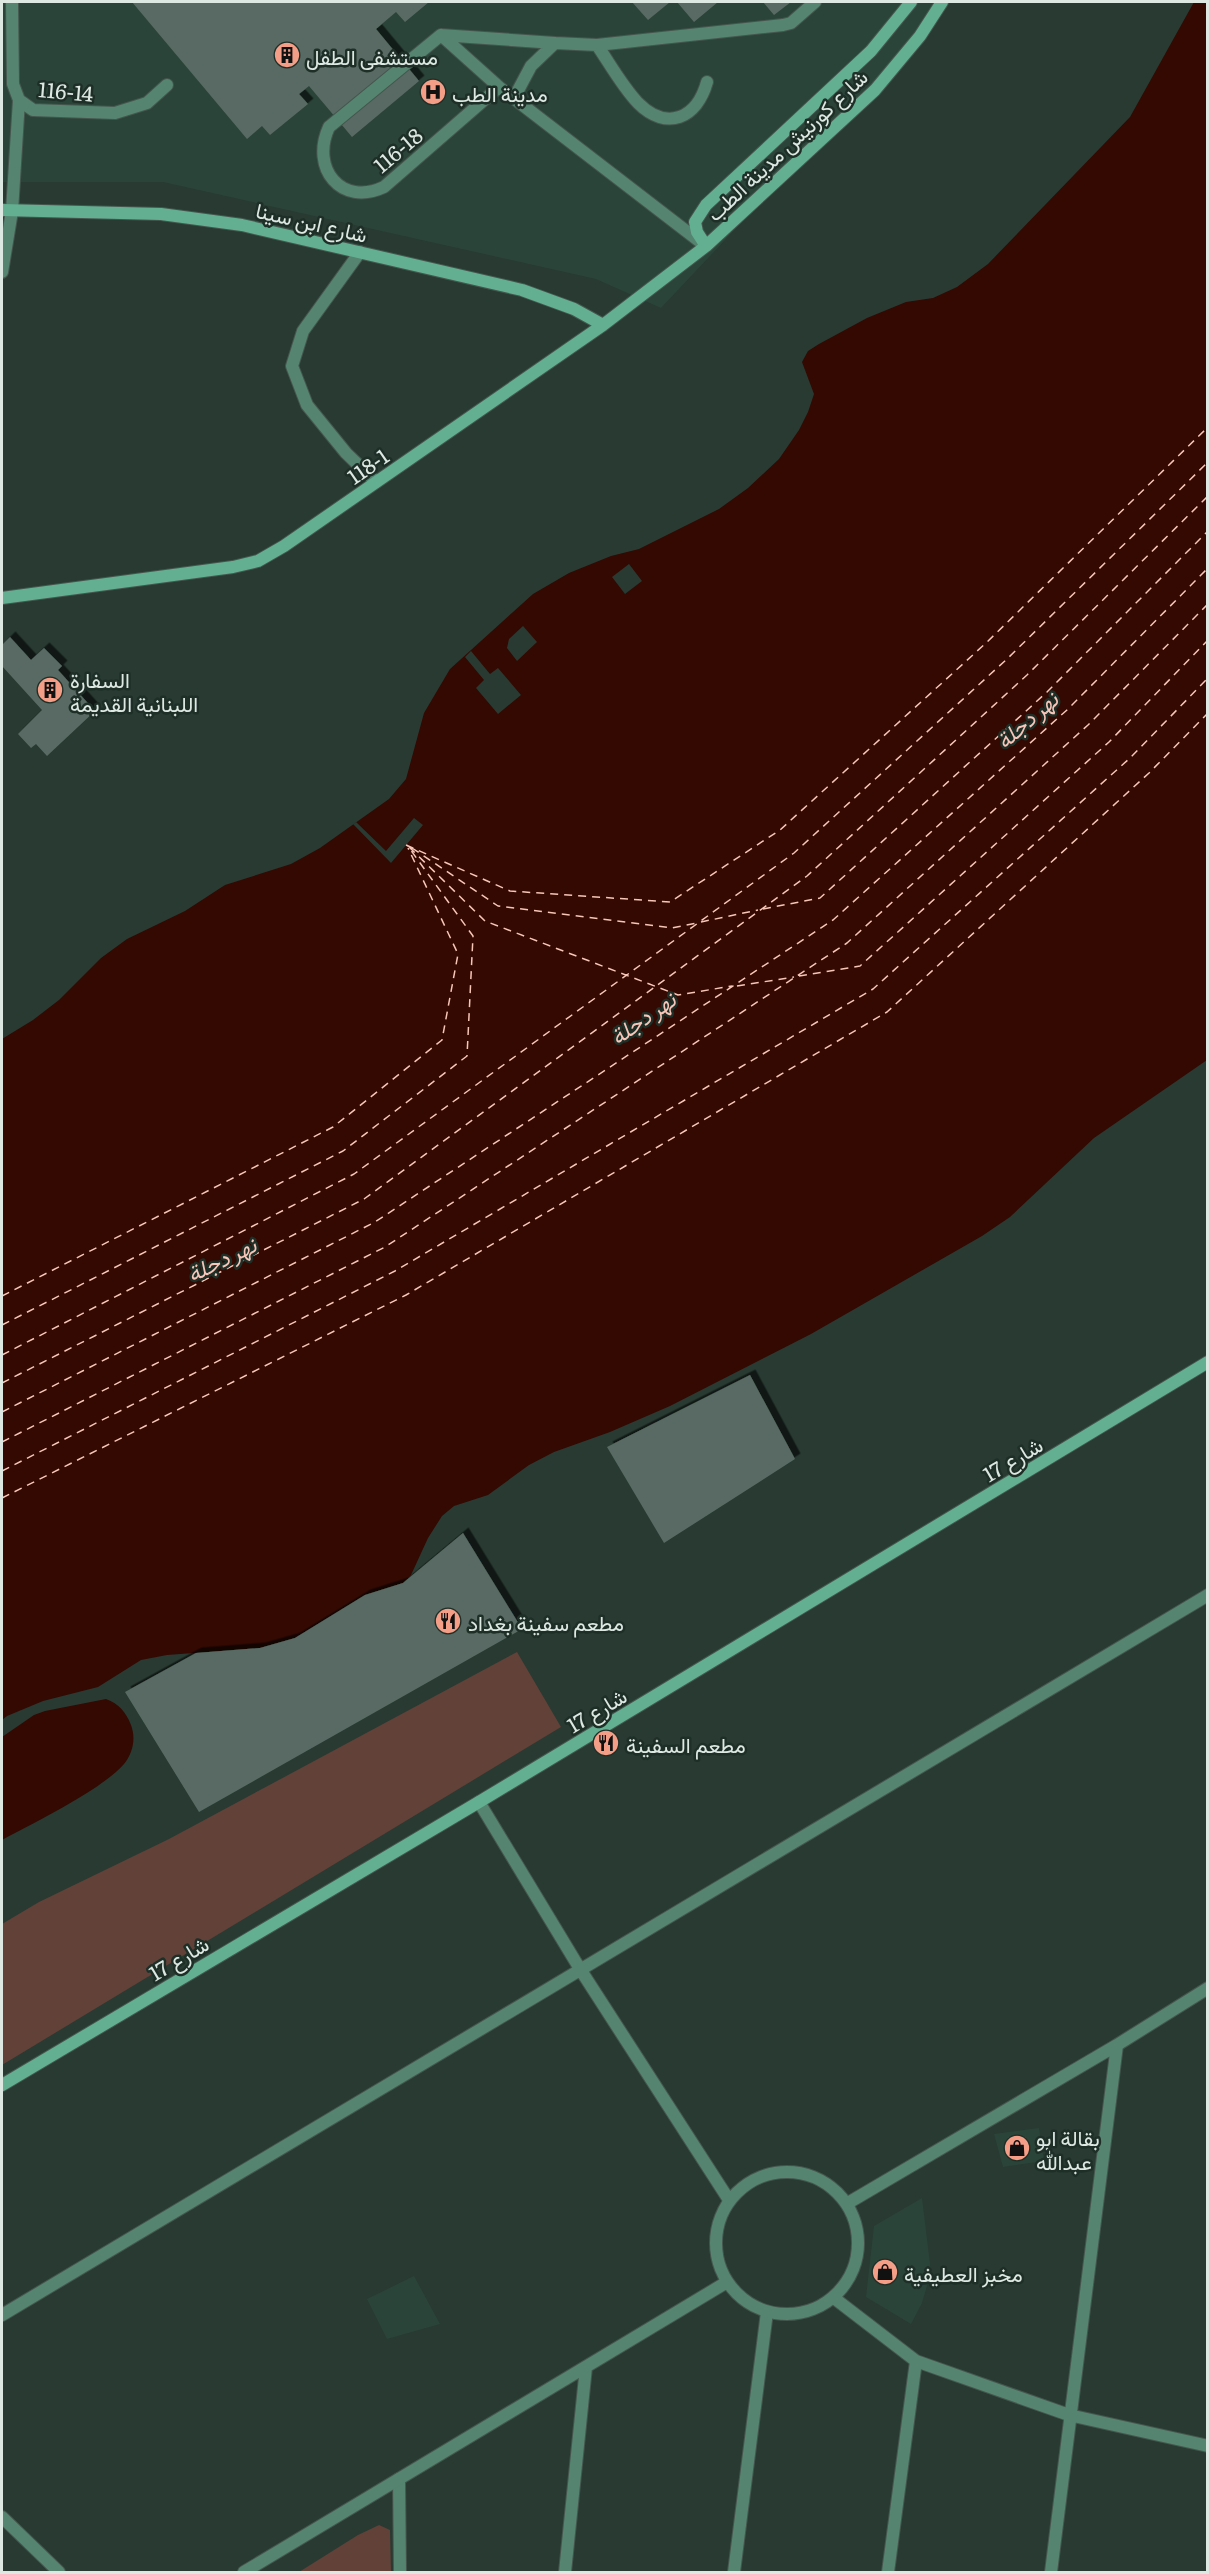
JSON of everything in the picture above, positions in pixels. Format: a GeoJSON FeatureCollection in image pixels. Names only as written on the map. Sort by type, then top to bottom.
{"type":"FeatureCollection","features":[{"type":"Feature","properties":{"kind":"street","name":"116-14"},"geometry":{"type":"LineString","coordinates":[[12,2],[13,84],[19,100],[33,110],[115,113],[147,103],[167,85]]}},
{"type":"Feature","properties":{"kind":"street"},"geometry":{"type":"LineString","coordinates":[[441,35],[597,45],[783,25],[791,23],[815,2]]}},
{"type":"Feature","properties":{"kind":"street","name":"شارع كورنيش مدينة الطب"},"geometry":{"type":"LineString","coordinates":[[911,2],[871,51],[706,205],[695,222],[697,232],[706,246],[875,90],[920,36],[942,2]]}},
{"type":"Feature","properties":{"kind":"street"},"geometry":{"type":"LineString","coordinates":[[441,35],[498,87],[706,246]]}},
{"type":"Feature","properties":{"kind":"street","name":"116-18"},"geometry":{"type":"LineString","coordinates":[[441,35],[328,127],[322,140],[323,158],[328,174],[337,185],[354,192],[370,193],[384,187],[498,87]]}},
{"type":"Feature","properties":{"kind":"street"},"geometry":{"type":"LineString","coordinates":[[513,98],[531,66],[555,43]]}},
{"type":"Feature","properties":{"kind":"street"},"geometry":{"type":"LineString","coordinates":[[597,45],[637,102],[648,111],[664,118],[680,118],[694,110],[703,96],[707,82]]}},
{"type":"Feature","properties":{"kind":"street"},"geometry":{"type":"LineString","coordinates":[[2,272],[19,100]]}},
{"type":"Feature","properties":{"kind":"street","name":"شارع ابن سينا"},"geometry":{"type":"LineString","coordinates":[[7,211],[120,212],[202,218],[242,225],[522,290],[574,309],[603,325]]}},
{"type":"Feature","properties":{"kind":"street","name":"118-1"},"geometry":{"type":"LineString","coordinates":[[2,598],[258,561],[284,546],[603,325],[706,246]]}},
{"type":"Feature","properties":{"kind":"street"},"geometry":{"type":"LineString","coordinates":[[360,252],[303,331],[292,366],[307,405],[346,453],[376,482]]}},
{"type":"Feature","properties":{"kind":"street","name":"شارع 17"},"geometry":{"type":"LineString","coordinates":[[2,2085],[479,1802],[1207,1362]]}},
{"type":"Feature","properties":{"kind":"street"},"geometry":{"type":"LineString","coordinates":[[2,2315],[1208,1595]]}},
{"type":"Feature","properties":{"kind":"street"},"geometry":{"type":"LineString","coordinates":[[479,1802],[580,1969],[729,2200]]}},
{"type":"Feature","properties":{"kind":"street"},"geometry":{"type":"LineString","coordinates":[[848,2203],[1117,2045],[1208,1988]]}},
{"type":"Feature","properties":{"kind":"street"},"geometry":{"type":"LineString","coordinates":[[1050,2572],[1117,2045]]}},
{"type":"Feature","properties":{"kind":"street"},"geometry":{"type":"LineString","coordinates":[[789,2171],[812,2175],[832,2186],[848,2203],[858,2227],[859,2253],[851,2277],[834,2298],[814,2310],[790,2315],[767,2312],[744,2300],[727,2282],[717,2255],[717,2226],[729,2200],[746,2184],[766,2174],[789,2171]]}},
{"type":"Feature","properties":{"kind":"street"},"geometry":{"type":"LineString","coordinates":[[244,2572],[727,2282]]}},
{"type":"Feature","properties":{"kind":"street"},"geometry":{"type":"LineString","coordinates":[[834,2298],[916,2361],[1069,2415],[1208,2446]]}},
{"type":"Feature","properties":{"kind":"street"},"geometry":{"type":"LineString","coordinates":[[734,2572],[767,2312]]}},
{"type":"Feature","properties":{"kind":"street"},"geometry":{"type":"LineString","coordinates":[[888,2572],[916,2361]]}},
{"type":"Feature","properties":{"kind":"street"},"geometry":{"type":"LineString","coordinates":[[565,2572],[586,2367]]}},
{"type":"Feature","properties":{"kind":"street"},"geometry":{"type":"LineString","coordinates":[[399,2479],[400,2572]]}},
{"type":"Feature","properties":{"kind":"street"},"geometry":{"type":"LineString","coordinates":[[2,2517],[59,2572]]}},
{"type":"Feature","properties":{"kind":"shaded area","name":"مدينة الطب"},"geometry":{"type":"Polygon","coordinates":[[[2,2],[949,2],[661,308],[596,279],[163,182],[2,182],[2,2]]]}},
{"type":"Feature","properties":{"kind":"shaded area"},"geometry":{"type":"Polygon","coordinates":[[[517,1652],[561,1727],[2,2065],[2,1924],[39,1902],[169,1839],[517,1652]]]}},
{"type":"Feature","properties":{"kind":"shaded area"},"geometry":{"type":"Polygon","coordinates":[[[1039,2128],[1044,2161],[1003,2167],[994,2134],[1039,2128]]]}},
{"type":"Feature","properties":{"kind":"shaded area"},"geometry":{"type":"Polygon","coordinates":[[[922,2198],[931,2272],[922,2303],[911,2324],[866,2297],[874,2226],[922,2198]]]}},
{"type":"Feature","properties":{"kind":"shaded area"},"geometry":{"type":"Polygon","coordinates":[[[414,2276],[440,2324],[387,2339],[367,2299],[414,2276]]]}},
{"type":"Feature","properties":{"kind":"shaded area"},"geometry":{"type":"Polygon","coordinates":[[[379,2525],[390,2530],[391,2572],[299,2572],[358,2535],[379,2525]]]}},
{"type":"Feature","properties":{"kind":"water","name":"نهر دجلة"},"geometry":{"type":"Polygon","coordinates":[[[1194,2],[1207,2],[1207,1060],[1094,1138],[1010,1217],[982,1236],[811,1334],[670,1406],[610,1432],[554,1452],[529,1465],[488,1495],[454,1506],[442,1516],[428,1538],[411,1575],[403,1583],[365,1595],[295,1638],[260,1648],[167,1655],[141,1660],[98,1687],[43,1701],[2,1720],[2,1039],[33,1020],[59,1000],[101,958],[127,939],[185,911],[225,885],[291,864],[320,848],[389,799],[406,779],[424,713],[450,669],[533,594],[569,573],[611,556],[639,549],[719,509],[748,488],[779,459],[808,412],[814,394],[802,362],[808,351],[867,318],[906,302],[933,298],[957,287],[988,264],[1130,117],[1194,2]]]}},
{"type":"Feature","properties":{"kind":"water"},"geometry":{"type":"Polygon","coordinates":[[[106,1699],[122,1709],[133,1730],[133,1745],[124,1764],[84,1795],[2,1840],[2,1737],[34,1715],[106,1699]]]}},
{"type":"Feature","properties":{"kind":"pier"},"geometry":{"type":"Polygon","coordinates":[[[629,564],[642,581],[625,594],[612,577],[629,564]]]}},
{"type":"Feature","properties":{"kind":"pier"},"geometry":{"type":"Polygon","coordinates":[[[523,626],[537,642],[517,661],[507,648],[509,639],[523,626]]]}},
{"type":"Feature","properties":{"kind":"pier"},"geometry":{"type":"Polygon","coordinates":[[[471,651],[490,674],[498,668],[521,695],[498,714],[476,688],[484,680],[465,657],[471,651]]]}},
{"type":"Feature","properties":{"kind":"pier"},"geometry":{"type":"Polygon","coordinates":[[[414,818],[423,825],[391,863],[353,824],[356,822],[386,851],[414,818]]]}},
{"type":"Feature","properties":{"kind":"building","name":"مستشفى الطفل"},"geometry":{"type":"Polygon","coordinates":[[[132,2],[429,2],[405,22],[396,12],[376,29],[419,81],[352,137],[309,86],[299,94],[308,104],[270,135],[262,126],[247,139],[132,2]]]}},
{"type":"Feature","properties":{"kind":"building"},"geometry":{"type":"Polygon","coordinates":[[[632,2],[670,2],[648,20],[632,2]]]}},
{"type":"Feature","properties":{"kind":"building"},"geometry":{"type":"Polygon","coordinates":[[[677,2],[718,2],[694,22],[677,2]]]}},
{"type":"Feature","properties":{"kind":"building"},"geometry":{"type":"Polygon","coordinates":[[[763,2],[791,2],[774,15],[763,2]]]}},
{"type":"Feature","properties":{"kind":"building","name":"السفارة اللبنانية القديمة"},"geometry":{"type":"Polygon","coordinates":[[[10,637],[31,660],[44,648],[62,666],[58,670],[95,711],[47,756],[36,744],[31,748],[18,734],[42,710],[2,666],[2,645],[10,637]]]}},
{"type":"Feature","properties":{"kind":"building"},"geometry":{"type":"Polygon","coordinates":[[[750,1375],[795,1459],[664,1543],[607,1447],[750,1375]]]}},
{"type":"Feature","properties":{"kind":"building"},"geometry":{"type":"Polygon","coordinates":[[[463,1533],[522,1629],[199,1812],[125,1692],[196,1653],[260,1648],[295,1638],[365,1595],[403,1583],[463,1533]]]}},
{"type":"Feature","properties":{"kind":"ferry route"},"geometry":{"type":"LineString","coordinates":[[406,845],[510,891],[670,902],[780,830],[986,643],[1208,427]]}},
{"type":"Feature","properties":{"kind":"ferry route"},"geometry":{"type":"LineString","coordinates":[[2,1355],[354,1174],[794,853],[1007,659],[1208,462]]}},
{"type":"Feature","properties":{"kind":"ferry route"},"geometry":{"type":"LineString","coordinates":[[2,1383],[364,1199],[807,876],[1027,675],[1208,496]]}},
{"type":"Feature","properties":{"kind":"ferry route"},"geometry":{"type":"LineString","coordinates":[[763,909],[820,898],[1047,692],[1208,531]]}},
{"type":"Feature","properties":{"kind":"ferry route"},"geometry":{"type":"LineString","coordinates":[[2,1412],[375,1222],[833,920],[1068,709],[1208,568]]}},
{"type":"Feature","properties":{"kind":"ferry route"},"geometry":{"type":"LineString","coordinates":[[2,1442],[385,1247],[847,943],[1088,725],[1208,604]]}},
{"type":"Feature","properties":{"kind":"ferry route"},"geometry":{"type":"LineString","coordinates":[[799,976],[860,966],[1109,742],[1208,640]]}},
{"type":"Feature","properties":{"kind":"ferry route"},"geometry":{"type":"LineString","coordinates":[[2,1471],[395,1271],[873,989],[1130,758],[1208,678]]}},
{"type":"Feature","properties":{"kind":"ferry route"},"geometry":{"type":"LineString","coordinates":[[2,1498],[406,1295],[887,1012],[1149,773],[1208,713]]}},
{"type":"Feature","properties":{"kind":"ferry route"},"geometry":{"type":"LineString","coordinates":[[2,1325],[343,1151],[467,1056],[473,936],[407,845]]}},
{"type":"Feature","properties":{"kind":"ferry route"},"geometry":{"type":"LineString","coordinates":[[409,847],[485,921],[678,995],[732,986]]}},
{"type":"Feature","properties":{"kind":"ferry route"},"geometry":{"type":"LineString","coordinates":[[2,1296],[333,1127],[442,1040],[458,954],[408,848]]}},
{"type":"Feature","properties":{"kind":"ferry route"},"geometry":{"type":"LineString","coordinates":[[412,848],[498,906],[672,928],[697,923]]}},
{"type":"Feature","properties":{"kind":"ferry route"},"geometry":{"type":"LineString","coordinates":[[701,922],[758,910]]}},
{"type":"Feature","properties":{"kind":"ferry route"},"geometry":{"type":"LineString","coordinates":[[737,986],[794,977]]}},
{"type":"Feature","properties":{"kind":"place","name":"مستشفى الطفل"},"geometry":{"type":"Point","coordinates":[287,55]}},
{"type":"Feature","properties":{"kind":"place","name":"مدينة الطب"},"geometry":{"type":"Point","coordinates":[433,92]}},
{"type":"Feature","properties":{"kind":"place","name":"السفارة اللبنانية القديمة"},"geometry":{"type":"Point","coordinates":[50,690]}},
{"type":"Feature","properties":{"kind":"place","name":"مطعم سفينة بغداد"},"geometry":{"type":"Point","coordinates":[448,1621]}},
{"type":"Feature","properties":{"kind":"place","name":"مطعم السفينة"},"geometry":{"type":"Point","coordinates":[606,1743]}},
{"type":"Feature","properties":{"kind":"place","name":"بقالة ابو عبدالله"},"geometry":{"type":"Point","coordinates":[1017,2148]}},
{"type":"Feature","properties":{"kind":"place","name":"مخبز العطيفية"},"geometry":{"type":"Point","coordinates":[885,2272]}}]}
